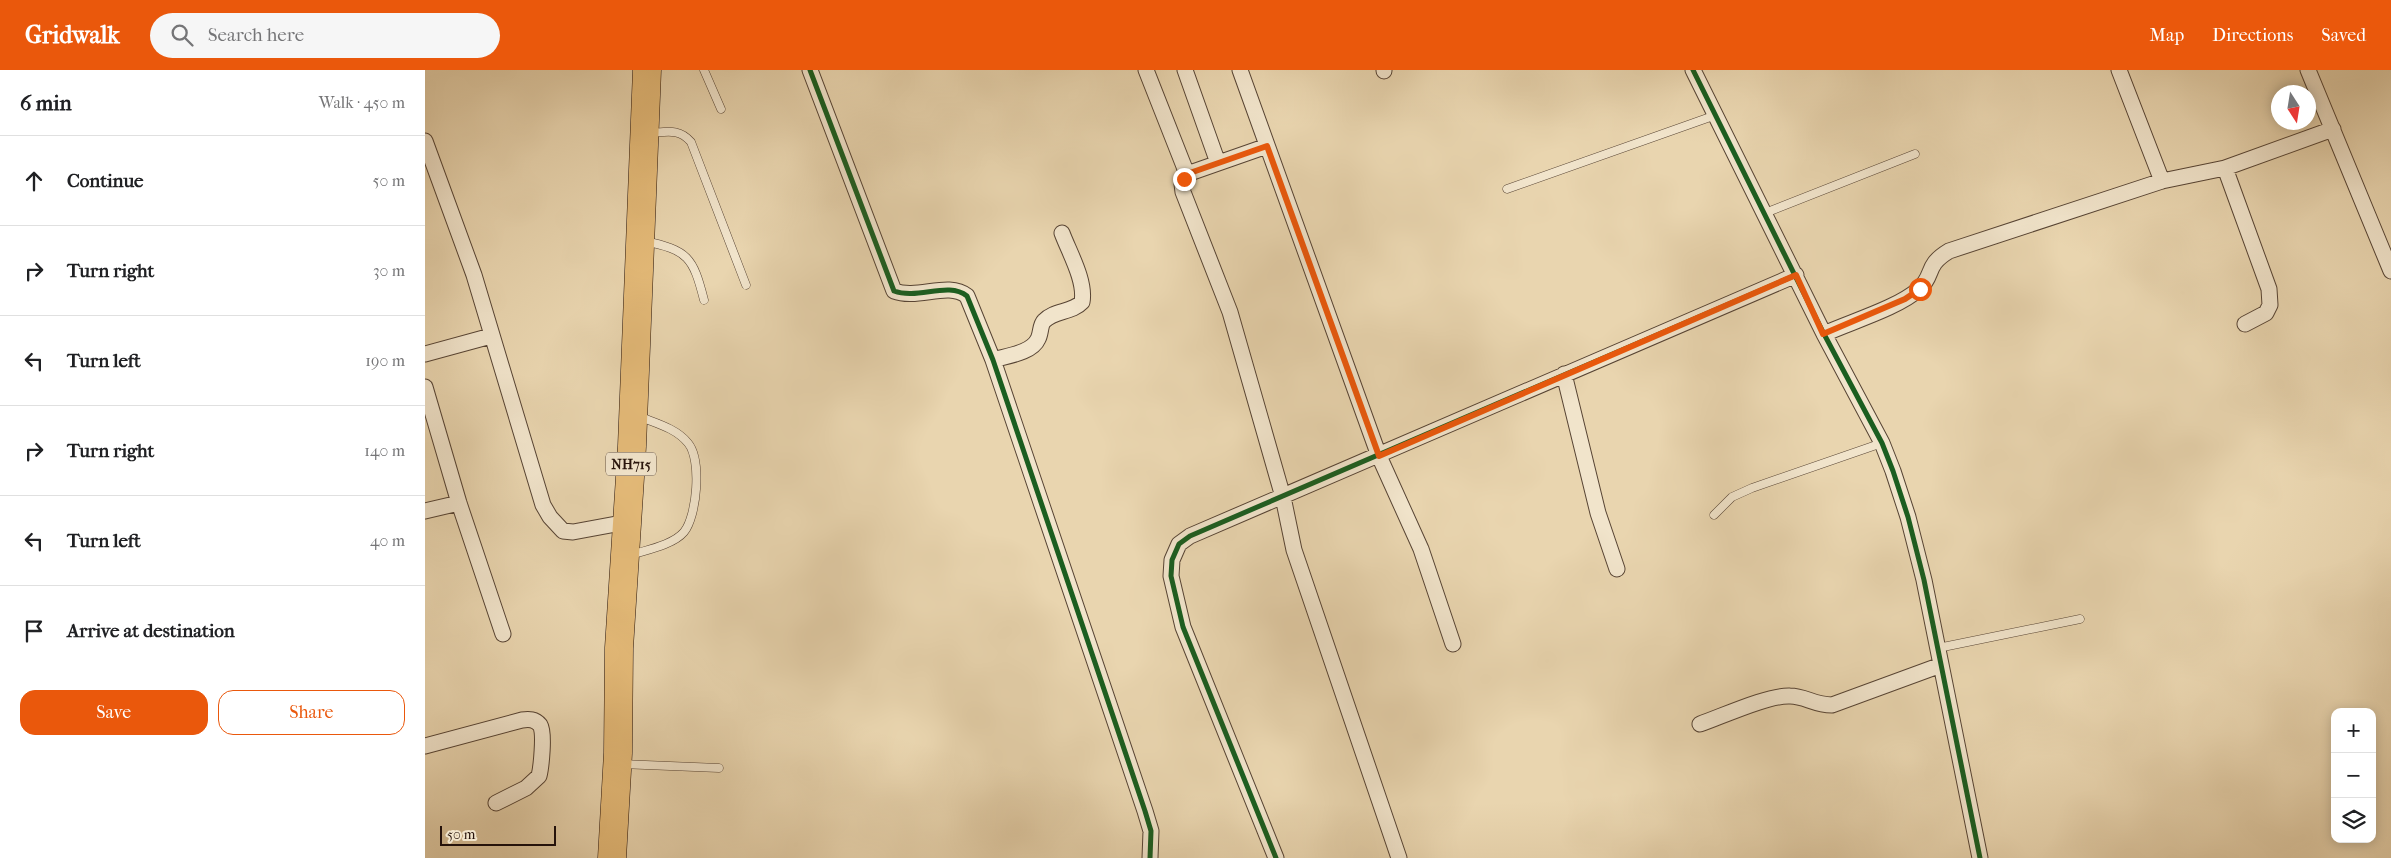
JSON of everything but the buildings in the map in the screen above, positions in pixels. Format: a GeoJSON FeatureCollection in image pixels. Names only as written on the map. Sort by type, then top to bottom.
{"type":"FeatureCollection","features":[{"type":"Feature","properties":{"kind":"highway","name":"NH715"},"geometry":{"type":"LineString","coordinates":[[612,858],[617,764],[619,648],[633,414],[646,133],[647,70]]}},
{"type":"Feature","properties":{"kind":"street"},"geometry":{"type":"LineString","coordinates":[[811,70],[893,291],[916,295],[947,290],[960,291],[967,296],[993,360],[1145,811],[1151,831],[1150,858]]}},
{"type":"Feature","properties":{"kind":"street"},"geometry":{"type":"LineString","coordinates":[[1146,70],[1187,174]]}},
{"type":"Feature","properties":{"kind":"street"},"geometry":{"type":"LineString","coordinates":[[1185,70],[1218,163]]}},
{"type":"Feature","properties":{"kind":"street"},"geometry":{"type":"LineString","coordinates":[[1240,70],[1379,456],[1421,549],[1453,644]]}},
{"type":"Feature","properties":{"kind":"street"},"geometry":{"type":"LineString","coordinates":[[1693,70],[1765,212],[1823,334],[1881,444],[1909,517],[1938,648],[1980,858]]}},
{"type":"Feature","properties":{"kind":"street"},"geometry":{"type":"LineString","coordinates":[[2119,70],[2162,181]]}},
{"type":"Feature","properties":{"kind":"street"},"geometry":{"type":"LineString","coordinates":[[2308,70],[2391,271]]}},
{"type":"Feature","properties":{"kind":"street"},"geometry":{"type":"LineString","coordinates":[[1823,334],[1905,299],[1920,289],[1926,281],[1930,267],[1937,258],[1949,251],[2162,181],[2225,168],[2333,129]]}},
{"type":"Feature","properties":{"kind":"street"},"geometry":{"type":"LineString","coordinates":[[425,141],[474,275],[543,505],[550,517],[563,531],[573,532],[627,522]]}},
{"type":"Feature","properties":{"kind":"street"},"geometry":{"type":"LineString","coordinates":[[1267,146],[1187,174],[1182,184],[1183,192],[1230,312],[1283,497],[1294,550],[1399,858]]}},
{"type":"Feature","properties":{"kind":"street"},"geometry":{"type":"LineString","coordinates":[[2225,168],[2269,289],[2270,305],[2266,313],[2245,324]]}},
{"type":"Feature","properties":{"kind":"street"},"geometry":{"type":"LineString","coordinates":[[993,360],[1033,346],[1038,340],[1043,322],[1053,315],[1071,310],[1082,302],[1083,296],[1080,282],[1062,232]]}},
{"type":"Feature","properties":{"kind":"street"},"geometry":{"type":"LineString","coordinates":[[1276,858],[1183,627],[1171,576],[1172,560],[1179,544],[1190,536],[1796,275]]}},
{"type":"Feature","properties":{"kind":"street"},"geometry":{"type":"LineString","coordinates":[[425,354],[491,336]]}},
{"type":"Feature","properties":{"kind":"street"},"geometry":{"type":"LineString","coordinates":[[1564,374],[1597,513],[1617,569]]}},
{"type":"Feature","properties":{"kind":"street"},"geometry":{"type":"LineString","coordinates":[[425,387],[459,503],[503,634]]}},
{"type":"Feature","properties":{"kind":"street"},"geometry":{"type":"LineString","coordinates":[[425,511],[459,503]]}},
{"type":"Feature","properties":{"kind":"street"},"geometry":{"type":"LineString","coordinates":[[1700,724],[1769,700],[1789,696],[1799,697],[1818,705],[1832,705],[1941,665]]}},
{"type":"Feature","properties":{"kind":"street"},"geometry":{"type":"LineString","coordinates":[[426,743],[522,720],[530,719],[536,722],[542,732],[539,776],[526,788],[496,803]]}},
{"type":"Feature","properties":{"kind":"lane"},"geometry":{"type":"LineString","coordinates":[[705,70],[721,109]]}},
{"type":"Feature","properties":{"kind":"lane"},"geometry":{"type":"LineString","coordinates":[[1507,189],[1716,115]]}},
{"type":"Feature","properties":{"kind":"lane"},"geometry":{"type":"LineString","coordinates":[[646,133],[682,133],[691,142],[746,285]]}},
{"type":"Feature","properties":{"kind":"lane"},"geometry":{"type":"LineString","coordinates":[[1765,212],[1915,154]]}},
{"type":"Feature","properties":{"kind":"lane"},"geometry":{"type":"LineString","coordinates":[[640,240],[663,245],[680,252],[687,258],[697,275],[705,300]]}},
{"type":"Feature","properties":{"kind":"lane"},"geometry":{"type":"LineString","coordinates":[[625,557],[669,541],[683,532],[690,519],[695,499],[696,464],[689,444],[680,435],[665,426],[633,414]]}},
{"type":"Feature","properties":{"kind":"lane"},"geometry":{"type":"LineString","coordinates":[[1714,515],[1732,497],[1752,488],[1881,444]]}},
{"type":"Feature","properties":{"kind":"lane"},"geometry":{"type":"LineString","coordinates":[[1938,648],[2080,619]]}},
{"type":"Feature","properties":{"kind":"lane"},"geometry":{"type":"LineString","coordinates":[[617,764],[719,768]]}},
{"type":"Feature","properties":{"kind":"cycle path"},"geometry":{"type":"LineString","coordinates":[[810,70],[894,291],[913,293],[951,290],[967,296],[993,360],[1145,811],[1151,831],[1150,858]]}},
{"type":"Feature","properties":{"kind":"cycle path"},"geometry":{"type":"LineString","coordinates":[[1693,70],[1824,334],[1882,443],[1893,471],[1908,517],[1924,580],[1980,858]]}},
{"type":"Feature","properties":{"kind":"cycle path"},"geometry":{"type":"LineString","coordinates":[[1276,858],[1183,627],[1171,576],[1172,560],[1179,544],[1190,536],[1796,275]]}},
{"type":"Feature","properties":{"kind":"route"},"geometry":{"type":"LineString","coordinates":[[1184,179],[1187,174],[1267,146],[1379,456],[1796,275],[1823,334],[1905,299],[1920,289]]}}]}
